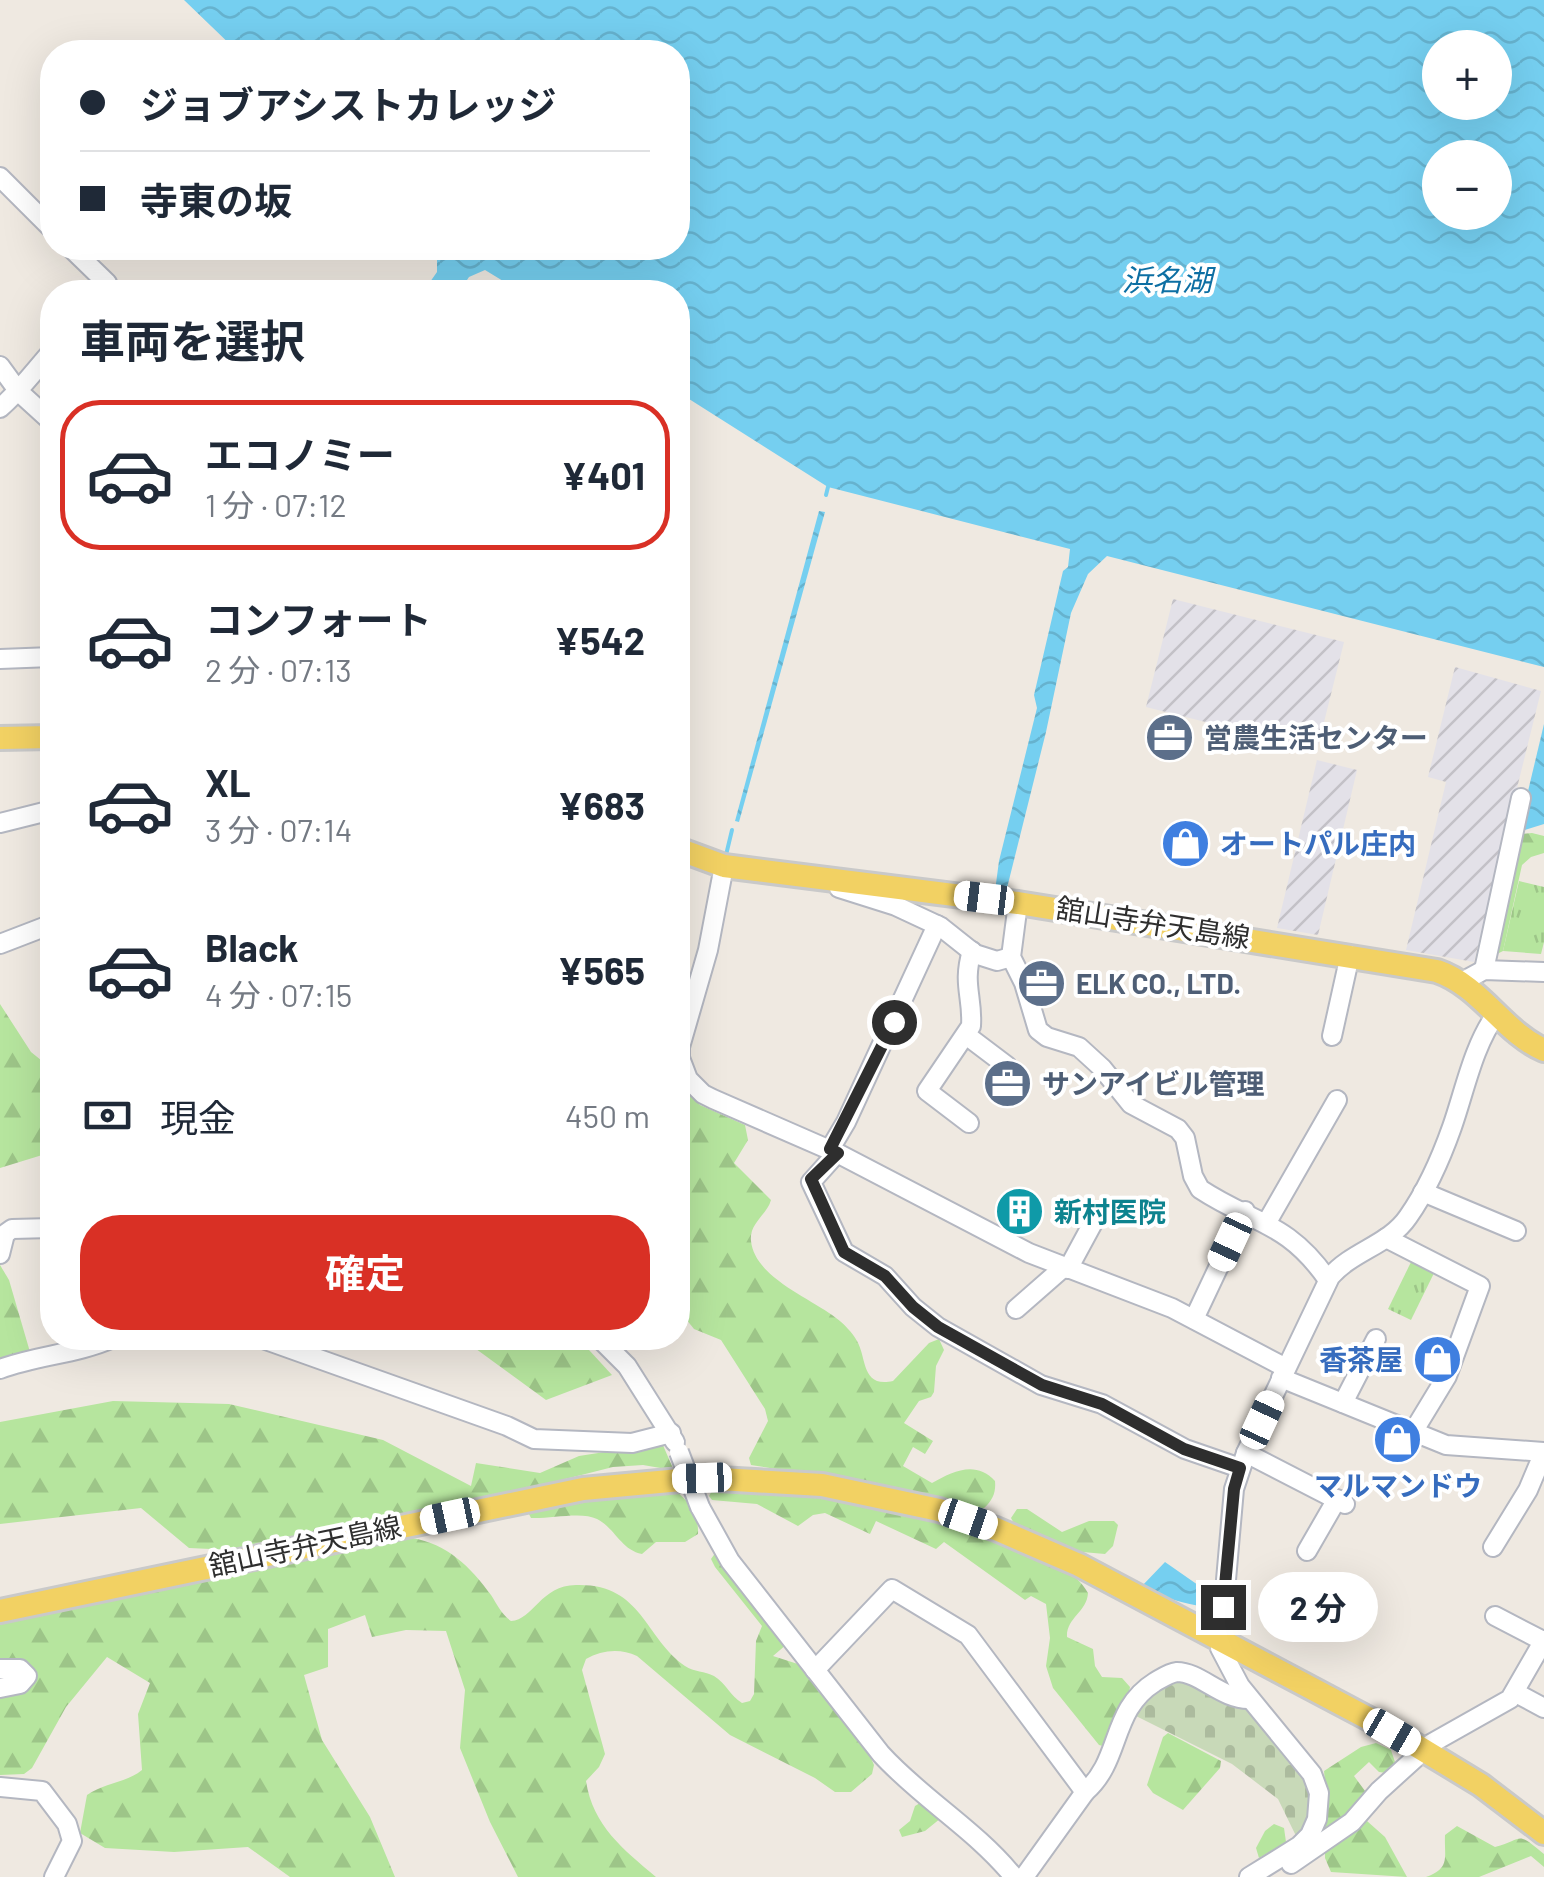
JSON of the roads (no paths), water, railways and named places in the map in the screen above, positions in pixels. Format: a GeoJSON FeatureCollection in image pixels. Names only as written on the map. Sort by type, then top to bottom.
{"type":"FeatureCollection","features":[{"type":"Feature","properties":{"kind":"main road"},"geometry":{"type":"LineString","coordinates":[[0,738],[40,738]]}},
{"type":"Feature","properties":{"kind":"main road","name":"舘山寺弁天島線"},"geometry":{"type":"LineString","coordinates":[[690,853],[724,866],[816,877],[879,892],[1018,902],[1437,971],[1460,983],[1518,1036],[1544,1050]]}},
{"type":"Feature","properties":{"kind":"main road","name":"舘山寺弁天島線"},"geometry":{"type":"LineString","coordinates":[[0,1611],[583,1488],[732,1478],[852,1490],[968,1519],[1079,1565],[1424,1750],[1478,1783],[1544,1833]]}},
{"type":"Feature","properties":{"kind":"street"},"geometry":{"type":"LineString","coordinates":[[0,177],[40,218]]}},
{"type":"Feature","properties":{"kind":"street"},"geometry":{"type":"LineString","coordinates":[[83,260],[104,280]]}},
{"type":"Feature","properties":{"kind":"street"},"geometry":{"type":"LineString","coordinates":[[0,408],[19,392],[40,364]]}},
{"type":"Feature","properties":{"kind":"street"},"geometry":{"type":"LineString","coordinates":[[0,366],[19,392],[40,411]]}},
{"type":"Feature","properties":{"kind":"street"},"geometry":{"type":"LineString","coordinates":[[0,660],[40,658]]}},
{"type":"Feature","properties":{"kind":"street"},"geometry":{"type":"LineString","coordinates":[[1484,970],[1522,798]]}},
{"type":"Feature","properties":{"kind":"street"},"geometry":{"type":"LineString","coordinates":[[0,823],[40,813]]}},
{"type":"Feature","properties":{"kind":"street"},"geometry":{"type":"LineString","coordinates":[[690,1012],[708,950],[724,866]]}},
{"type":"Feature","properties":{"kind":"street"},"geometry":{"type":"LineString","coordinates":[[879,892],[937,925],[972,951],[997,961],[1011,957]]}},
{"type":"Feature","properties":{"kind":"street"},"geometry":{"type":"LineString","coordinates":[[1018,902],[1011,957],[1024,983],[1038,1030],[1047,1037],[1079,1046],[1131,1104],[1178,1130],[1200,1189],[1267,1222],[1298,1244],[1328,1280]]}},
{"type":"Feature","properties":{"kind":"street"},"geometry":{"type":"LineString","coordinates":[[937,925],[834,1151],[811,1182],[840,1247],[885,1276],[929,1321],[1042,1385],[1102,1404],[1184,1449],[1243,1460],[1341,1501],[1308,1551]]}},
{"type":"Feature","properties":{"kind":"street"},"geometry":{"type":"LineString","coordinates":[[0,944],[40,929]]}},
{"type":"Feature","properties":{"kind":"street"},"geometry":{"type":"LineString","coordinates":[[968,1123],[928,1091],[972,1021],[966,970],[972,951]]}},
{"type":"Feature","properties":{"kind":"street"},"geometry":{"type":"LineString","coordinates":[[1332,1036],[1350,955]]}},
{"type":"Feature","properties":{"kind":"street"},"geometry":{"type":"LineString","coordinates":[[1460,983],[1484,970],[1543,967]]}},
{"type":"Feature","properties":{"kind":"street"},"geometry":{"type":"LineString","coordinates":[[1255,1873],[1310,1835],[1317,1819],[1319,1793],[1310,1771],[1228,1667],[1220,1640],[1234,1489],[1243,1460],[1328,1280],[1349,1258],[1403,1224],[1423,1192],[1450,1131],[1470,1070],[1497,1013]]}},
{"type":"Feature","properties":{"kind":"street"},"geometry":{"type":"LineString","coordinates":[[966,1035],[1007,1066]]}},
{"type":"Feature","properties":{"kind":"street"},"geometry":{"type":"LineString","coordinates":[[690,1078],[703,1094],[834,1151],[1028,1253],[1194,1319],[1283,1373],[1342,1403],[1413,1432],[1466,1448],[1544,1452],[1528,1490],[1493,1548]]}},
{"type":"Feature","properties":{"kind":"street"},"geometry":{"type":"LineString","coordinates":[[1267,1222],[1336,1100]]}},
{"type":"Feature","properties":{"kind":"street"},"geometry":{"type":"LineString","coordinates":[[1423,1192],[1516,1231]]}},
{"type":"Feature","properties":{"kind":"street"},"geometry":{"type":"LineString","coordinates":[[1016,1310],[1066,1268],[1094,1221],[1066,1208]]}},
{"type":"Feature","properties":{"kind":"street"},"geometry":{"type":"LineString","coordinates":[[1194,1319],[1245,1211]]}},
{"type":"Feature","properties":{"kind":"street"},"geometry":{"type":"LineString","coordinates":[[0,1254],[5,1234],[12,1229],[40,1228]]}},
{"type":"Feature","properties":{"kind":"street"},"geometry":{"type":"LineString","coordinates":[[1386,1238],[1480,1286],[1447,1376],[1413,1432]]}},
{"type":"Feature","properties":{"kind":"street"},"geometry":{"type":"LineString","coordinates":[[1342,1403],[1376,1340]]}},
{"type":"Feature","properties":{"kind":"street"},"geometry":{"type":"LineString","coordinates":[[0,1368],[34,1356],[87,1350]]}},
{"type":"Feature","properties":{"kind":"street"},"geometry":{"type":"LineString","coordinates":[[294,1350],[534,1439],[632,1442],[671,1433]]}},
{"type":"Feature","properties":{"kind":"street"},"geometry":{"type":"LineString","coordinates":[[611,1350],[627,1366],[671,1433],[700,1506],[730,1561],[892,1767],[971,1831],[1014,1877]]}},
{"type":"Feature","properties":{"kind":"street"},"geometry":{"type":"LineString","coordinates":[[815,1670],[888,1592],[897,1590],[968,1635],[1084,1792]]}},
{"type":"Feature","properties":{"kind":"street"},"geometry":{"type":"LineString","coordinates":[[1255,1873],[1275,1873],[1340,1831],[1424,1750],[1516,1693],[1544,1641],[1495,1616]]}},
{"type":"Feature","properties":{"kind":"street"},"geometry":{"type":"LineString","coordinates":[[0,1669],[20,1670],[28,1676],[20,1684],[0,1688]]}},
{"type":"Feature","properties":{"kind":"street"},"geometry":{"type":"LineString","coordinates":[[1024,1877],[1101,1773],[1132,1700],[1166,1675],[1185,1674],[1230,1696],[1250,1698]]}},
{"type":"Feature","properties":{"kind":"street"},"geometry":{"type":"LineString","coordinates":[[1516,1693],[1544,1708]]}},
{"type":"Feature","properties":{"kind":"street"},"geometry":{"type":"LineString","coordinates":[[0,1787],[42,1791],[67,1824],[72,1841],[54,1877]]}},
{"type":"Feature","properties":{"kind":"water","name":"浜名湖"},"geometry":{"type":"Polygon","coordinates":[[[184,0],[1544,0],[1544,667],[1107,556],[1088,574],[1071,613],[1006,892],[995,891],[1037,708],[1034,695],[1070,549],[828,487],[690,400],[690,280],[501,280],[485,270],[467,280],[431,280],[437,272],[437,260],[690,260],[690,40],[226,40],[184,0]]]}},
{"type":"Feature","properties":{"kind":"water"},"geometry":{"type":"Polygon","coordinates":[[[819,511],[825,512],[739,822],[735,821],[819,511]]]}},
{"type":"Feature","properties":{"kind":"water"},"geometry":{"type":"Polygon","coordinates":[[[1544,724],[1544,824],[1522,831],[1519,829],[1544,724]]]}},
{"type":"Feature","properties":{"kind":"water"},"geometry":{"type":"Polygon","coordinates":[[[1165,1562],[1208,1592],[1207,1608],[1141,1587],[1165,1562]]]}},
{"type":"Feature","properties":{"kind":"waterway"},"geometry":{"type":"LineString","coordinates":[[826,495],[828,487]]}},
{"type":"Feature","properties":{"kind":"waterway"},"geometry":{"type":"LineString","coordinates":[[726,855],[732,830]]}},
{"type":"Feature","properties":{"kind":"place","name":"営農生活センター"},"geometry":{"type":"Point","coordinates":[1169,738]}},
{"type":"Feature","properties":{"kind":"place","name":"オートパル庄内"},"geometry":{"type":"Point","coordinates":[1185,844]}},
{"type":"Feature","properties":{"kind":"place","name":"ELK CO., LTD."},"geometry":{"type":"Point","coordinates":[1041,984]}},
{"type":"Feature","properties":{"kind":"place","name":"サンアイビル管理"},"geometry":{"type":"Point","coordinates":[1007,1084]}},
{"type":"Feature","properties":{"kind":"place","name":"新村医院"},"geometry":{"type":"Point","coordinates":[1019,1212]}},
{"type":"Feature","properties":{"kind":"place","name":"香茶屋"},"geometry":{"type":"Point","coordinates":[1438,1360]}},
{"type":"Feature","properties":{"kind":"place","name":"マルマンドウ"},"geometry":{"type":"Point","coordinates":[1398,1439]}}]}
